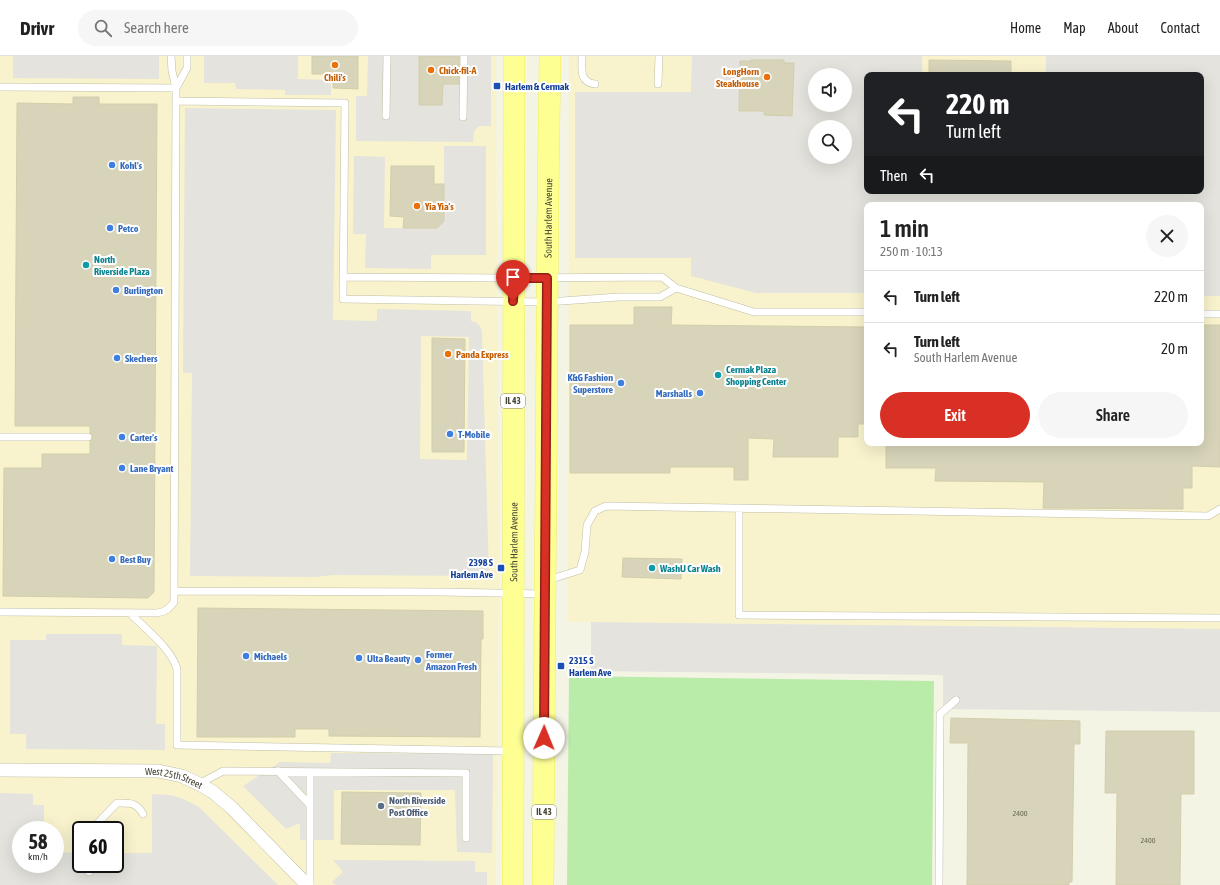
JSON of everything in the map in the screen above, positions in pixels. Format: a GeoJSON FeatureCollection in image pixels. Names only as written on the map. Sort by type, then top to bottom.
{"type":"FeatureCollection","features":[{"type":"Feature","properties":{"kind":"main road","name":"South Harlem Avenue"},"geometry":{"type":"LineString","coordinates":[[513,885],[514,56]]}},
{"type":"Feature","properties":{"kind":"main road","name":"South Harlem Avenue"},"geometry":{"type":"LineString","coordinates":[[543,885],[547,278],[551,58]]}},
{"type":"Feature","properties":{"kind":"street","name":"West 25th Street"},"geometry":{"type":"LineString","coordinates":[[0,770],[158,771],[182,776],[213,792],[232,808],[309,885]]}},
{"type":"Feature","properties":{"kind":"lane"},"geometry":{"type":"LineString","coordinates":[[0,612],[157,613],[163,612],[170,608],[174,602],[176,88],[172,71],[171,56]]}},
{"type":"Feature","properties":{"kind":"lane"},"geometry":{"type":"LineString","coordinates":[[176,88],[187,68],[187,56]]}},
{"type":"Feature","properties":{"kind":"lane"},"geometry":{"type":"LineString","coordinates":[[386,116],[387,56]]}},
{"type":"Feature","properties":{"kind":"lane"},"geometry":{"type":"LineString","coordinates":[[463,117],[464,56]]}},
{"type":"Feature","properties":{"kind":"lane"},"geometry":{"type":"LineString","coordinates":[[582,56],[583,77],[586,81],[595,84]]}},
{"type":"Feature","properties":{"kind":"lane"},"geometry":{"type":"LineString","coordinates":[[658,56],[658,84]]}},
{"type":"Feature","properties":{"kind":"lane"},"geometry":{"type":"LineString","coordinates":[[0,87],[176,88]]}},
{"type":"Feature","properties":{"kind":"lane"},"geometry":{"type":"LineString","coordinates":[[176,101],[346,103],[343,299],[547,302],[619,297],[660,297],[676,288]]}},
{"type":"Feature","properties":{"kind":"lane"},"geometry":{"type":"LineString","coordinates":[[343,276],[514,278],[662,277],[676,288],[754,312],[864,312]]}},
{"type":"Feature","properties":{"kind":"lane"},"geometry":{"type":"LineString","coordinates":[[1204,314],[1220,314]]}},
{"type":"Feature","properties":{"kind":"lane"},"geometry":{"type":"LineString","coordinates":[[0,437],[88,437]]}},
{"type":"Feature","properties":{"kind":"lane"},"geometry":{"type":"LineString","coordinates":[[174,591],[440,592],[514,594],[546,587],[580,570],[585,552],[587,524],[595,511],[606,506],[1203,516],[1208,516],[1220,509]]}},
{"type":"Feature","properties":{"kind":"lane"},"geometry":{"type":"LineString","coordinates":[[740,508],[738,615],[1220,618]]}},
{"type":"Feature","properties":{"kind":"lane"},"geometry":{"type":"LineString","coordinates":[[130,613],[169,652],[175,661],[177,674],[177,745],[513,751]]}},
{"type":"Feature","properties":{"kind":"lane"},"geometry":{"type":"LineString","coordinates":[[939,885],[940,714],[956,700]]}},
{"type":"Feature","properties":{"kind":"lane"},"geometry":{"type":"LineString","coordinates":[[199,784],[223,771],[466,773],[466,838]]}},
{"type":"Feature","properties":{"kind":"lane"},"geometry":{"type":"LineString","coordinates":[[278,771],[310,805]]}},
{"type":"Feature","properties":{"kind":"lane"},"geometry":{"type":"LineString","coordinates":[[309,885],[310,772]]}},
{"type":"Feature","properties":{"kind":"lane"},"geometry":{"type":"LineString","coordinates":[[99,821],[117,803],[129,803],[136,805],[140,808],[143,814]]}},
{"type":"Feature","properties":{"kind":"shaded area","name":"North Riverside Plaza"},"geometry":{"type":"Polygon","coordinates":[[[0,56],[496,56],[499,571],[496,885],[0,885],[0,56]]]}},
{"type":"Feature","properties":{"kind":"shaded area"},"geometry":{"type":"Polygon","coordinates":[[[13,56],[159,56],[159,79],[13,78],[13,56]]]}},
{"type":"Feature","properties":{"kind":"shaded area"},"geometry":{"type":"Polygon","coordinates":[[[204,56],[298,56],[298,79],[331,80],[331,95],[285,95],[285,90],[236,89],[235,83],[204,83],[204,56]]]}},
{"type":"Feature","properties":{"kind":"shaded area"},"geometry":{"type":"Polygon","coordinates":[[[368,56],[419,56],[419,105],[442,105],[443,56],[491,56],[491,126],[479,126],[474,132],[473,142],[356,141],[356,96],[367,96],[368,56]]]}},
{"type":"Feature","properties":{"kind":"shaded area","name":"Cermak Plaza Shopping Center"},"geometry":{"type":"Polygon","coordinates":[[[569,56],[1220,56],[1220,629],[568,622],[569,56]]]}},
{"type":"Feature","properties":{"kind":"shaded area"},"geometry":{"type":"Polygon","coordinates":[[[692,56],[922,56],[922,72],[864,72],[864,194],[1204,194],[1204,72],[1046,72],[1046,56],[1220,56],[1220,296],[1204,296],[1204,202],[864,202],[864,293],[756,293],[691,276],[691,258],[575,258],[575,92],[691,92],[692,56]]]}},
{"type":"Feature","properties":{"kind":"shaded area"},"geometry":{"type":"Polygon","coordinates":[[[185,108],[336,110],[333,320],[377,321],[377,309],[471,311],[471,321],[476,322],[481,328],[489,576],[190,576],[192,373],[183,373],[185,108]],[[421,336],[420,459],[467,460],[469,337],[421,336]]]}},
{"type":"Feature","properties":{"kind":"shaded area"},"geometry":{"type":"Polygon","coordinates":[[[444,146],[486,146],[486,255],[431,255],[431,269],[365,268],[366,234],[353,234],[354,156],[385,157],[384,228],[437,228],[444,221],[444,146]]]}},
{"type":"Feature","properties":{"kind":"shaded area"},"geometry":{"type":"Polygon","coordinates":[[[591,622],[1220,629],[1220,712],[943,709],[943,675],[591,671],[591,622]]]}},
{"type":"Feature","properties":{"kind":"shaded area"},"geometry":{"type":"Polygon","coordinates":[[[46,634],[122,634],[122,645],[157,646],[156,724],[165,724],[165,750],[26,749],[26,734],[10,734],[10,640],[46,640],[46,634]]]}},
{"type":"Feature","properties":{"kind":"shaded area"},"geometry":{"type":"Polygon","coordinates":[[[331,753],[493,754],[492,853],[457,852],[455,790],[334,790],[334,840],[300,840],[300,823],[286,829],[243,786],[280,762],[330,763],[331,753]]]}},
{"type":"Feature","properties":{"kind":"shaded area"},"geometry":{"type":"Polygon","coordinates":[[[0,793],[33,794],[33,805],[44,805],[44,821],[12,821],[12,873],[64,873],[64,852],[72,853],[72,873],[124,873],[124,853],[152,853],[152,794],[170,795],[181,798],[199,807],[278,885],[0,885],[0,793]]]}},
{"type":"Feature","properties":{"kind":"shaded area"},"geometry":{"type":"Polygon","coordinates":[[[333,860],[475,861],[475,872],[487,872],[487,885],[336,885],[332,882],[343,872],[333,860]]]}},
{"type":"Feature","properties":{"kind":"green space"},"geometry":{"type":"Polygon","coordinates":[[[569,676],[934,681],[932,885],[567,885],[569,676]]]}},
{"type":"Feature","properties":{"kind":"building","name":"Chili's"},"geometry":{"type":"Polygon","coordinates":[[[312,56],[358,56],[358,89],[333,88],[333,74],[312,74],[312,56]]]}},
{"type":"Feature","properties":{"kind":"building","name":"Chick-fil-A"},"geometry":{"type":"Polygon","coordinates":[[[419,56],[459,56],[459,84],[443,84],[442,105],[419,105],[419,56]]]}},
{"type":"Feature","properties":{"kind":"building","name":"LongHorn Steakhouse"},"geometry":{"type":"Polygon","coordinates":[[[784,60],[784,63],[794,63],[792,116],[764,115],[764,111],[739,111],[740,61],[784,60]]]}},
{"type":"Feature","properties":{"kind":"building"},"geometry":{"type":"Polygon","coordinates":[[[929,60],[1011,61],[1011,72],[929,72],[929,60]]]}},
{"type":"Feature","properties":{"kind":"building","name":"North Riverside Plaza"},"geometry":{"type":"Polygon","coordinates":[[[73,97],[99,97],[99,104],[157,104],[154,592],[148,598],[3,596],[4,468],[42,468],[42,454],[90,454],[90,442],[93,437],[90,433],[90,426],[15,426],[17,103],[73,104],[73,97]]]}},
{"type":"Feature","properties":{"kind":"building","name":"Yia Yia's"},"geometry":{"type":"Polygon","coordinates":[[[391,166],[434,166],[434,184],[444,184],[444,221],[437,228],[403,228],[404,217],[390,216],[391,166]]]}},
{"type":"Feature","properties":{"kind":"building","name":"Cermak Plaza Shopping Center"},"geometry":{"type":"Polygon","coordinates":[[[634,307],[672,307],[671,325],[864,327],[864,424],[858,424],[858,437],[838,437],[838,457],[773,457],[774,439],[748,438],[748,480],[734,480],[734,467],[670,467],[670,473],[570,473],[570,325],[634,325],[634,307]]]}},
{"type":"Feature","properties":{"kind":"building"},"geometry":{"type":"Polygon","coordinates":[[[1204,325],[1220,325],[1220,467],[1192,466],[1192,488],[1183,488],[1183,509],[1043,508],[1044,482],[935,481],[936,468],[886,468],[886,446],[1204,446],[1204,325]]]}},
{"type":"Feature","properties":{"kind":"building"},"geometry":{"type":"Polygon","coordinates":[[[432,338],[465,339],[464,452],[432,452],[432,338]]]}},
{"type":"Feature","properties":{"kind":"building","name":"WashU Car Wash"},"geometry":{"type":"Polygon","coordinates":[[[623,558],[682,559],[681,579],[622,577],[623,558]]]}},
{"type":"Feature","properties":{"kind":"building"},"geometry":{"type":"Polygon","coordinates":[[[198,608],[483,611],[483,639],[481,639],[480,737],[329,736],[329,729],[295,729],[295,737],[197,737],[198,608]]]}},
{"type":"Feature","properties":{"kind":"building"},"geometry":{"type":"Polygon","coordinates":[[[951,718],[1080,721],[1080,744],[1074,744],[1072,882],[1069,882],[1069,885],[967,885],[968,743],[950,743],[951,718]]]}},
{"type":"Feature","properties":{"kind":"building"},"geometry":{"type":"Polygon","coordinates":[[[1106,731],[1194,731],[1194,794],[1181,794],[1180,885],[1116,885],[1117,793],[1105,793],[1106,731]]]}},
{"type":"Feature","properties":{"kind":"building","name":"North Riverside Post Office"},"geometry":{"type":"Polygon","coordinates":[[[342,792],[421,793],[420,845],[341,844],[342,792]]]}},
{"type":"Feature","properties":{"kind":"place","name":"Chili's"},"geometry":{"type":"Point","coordinates":[335,65]}},
{"type":"Feature","properties":{"kind":"place","name":"Chick-fil-A"},"geometry":{"type":"Point","coordinates":[431,70]}},
{"type":"Feature","properties":{"kind":"place","name":"LongHorn Steakhouse"},"geometry":{"type":"Point","coordinates":[767,77]}},
{"type":"Feature","properties":{"kind":"place","name":"Harlem & Cermak"},"geometry":{"type":"Point","coordinates":[497,86]}},
{"type":"Feature","properties":{"kind":"place","name":"Kohl's"},"geometry":{"type":"Point","coordinates":[112,165]}},
{"type":"Feature","properties":{"kind":"place","name":"Yia Yia's"},"geometry":{"type":"Point","coordinates":[417,206]}},
{"type":"Feature","properties":{"kind":"place","name":"Petco"},"geometry":{"type":"Point","coordinates":[110,228]}},
{"type":"Feature","properties":{"kind":"place","name":"North Riverside Plaza"},"geometry":{"type":"Point","coordinates":[86,265]}},
{"type":"Feature","properties":{"kind":"place","name":"Burlington"},"geometry":{"type":"Point","coordinates":[116,290]}},
{"type":"Feature","properties":{"kind":"place","name":"Panda Express"},"geometry":{"type":"Point","coordinates":[448,354]}},
{"type":"Feature","properties":{"kind":"place","name":"Skechers"},"geometry":{"type":"Point","coordinates":[117,358]}},
{"type":"Feature","properties":{"kind":"place","name":"Cermak Plaza Shopping Center"},"geometry":{"type":"Point","coordinates":[718,375]}},
{"type":"Feature","properties":{"kind":"place","name":"K&G Fashion Superstore"},"geometry":{"type":"Point","coordinates":[621,383]}},
{"type":"Feature","properties":{"kind":"place","name":"Marshalls"},"geometry":{"type":"Point","coordinates":[700,393]}},
{"type":"Feature","properties":{"kind":"place","name":"T-Mobile"},"geometry":{"type":"Point","coordinates":[450,434]}},
{"type":"Feature","properties":{"kind":"place","name":"Carter's"},"geometry":{"type":"Point","coordinates":[122,437]}},
{"type":"Feature","properties":{"kind":"place","name":"Lane Bryant"},"geometry":{"type":"Point","coordinates":[122,468]}},
{"type":"Feature","properties":{"kind":"place","name":"Best Buy"},"geometry":{"type":"Point","coordinates":[112,559]}},
{"type":"Feature","properties":{"kind":"place","name":"2398 S Harlem Ave"},"geometry":{"type":"Point","coordinates":[501,568]}},
{"type":"Feature","properties":{"kind":"place","name":"WashU Car Wash"},"geometry":{"type":"Point","coordinates":[652,568]}},
{"type":"Feature","properties":{"kind":"place","name":"Michaels"},"geometry":{"type":"Point","coordinates":[246,656]}},
{"type":"Feature","properties":{"kind":"place","name":"Ulta Beauty"},"geometry":{"type":"Point","coordinates":[359,658]}},
{"type":"Feature","properties":{"kind":"place","name":"Former Amazon Fresh"},"geometry":{"type":"Point","coordinates":[418,660]}},
{"type":"Feature","properties":{"kind":"place","name":"2315 S Harlem Ave"},"geometry":{"type":"Point","coordinates":[561,666]}},
{"type":"Feature","properties":{"kind":"place","name":"North Riverside Post Office"},"geometry":{"type":"Point","coordinates":[381,806]}},
{"type":"Feature","properties":{"kind":"route"},"geometry":{"type":"LineString","coordinates":[[513,301],[514,278],[547,278],[544,738]]}}]}
